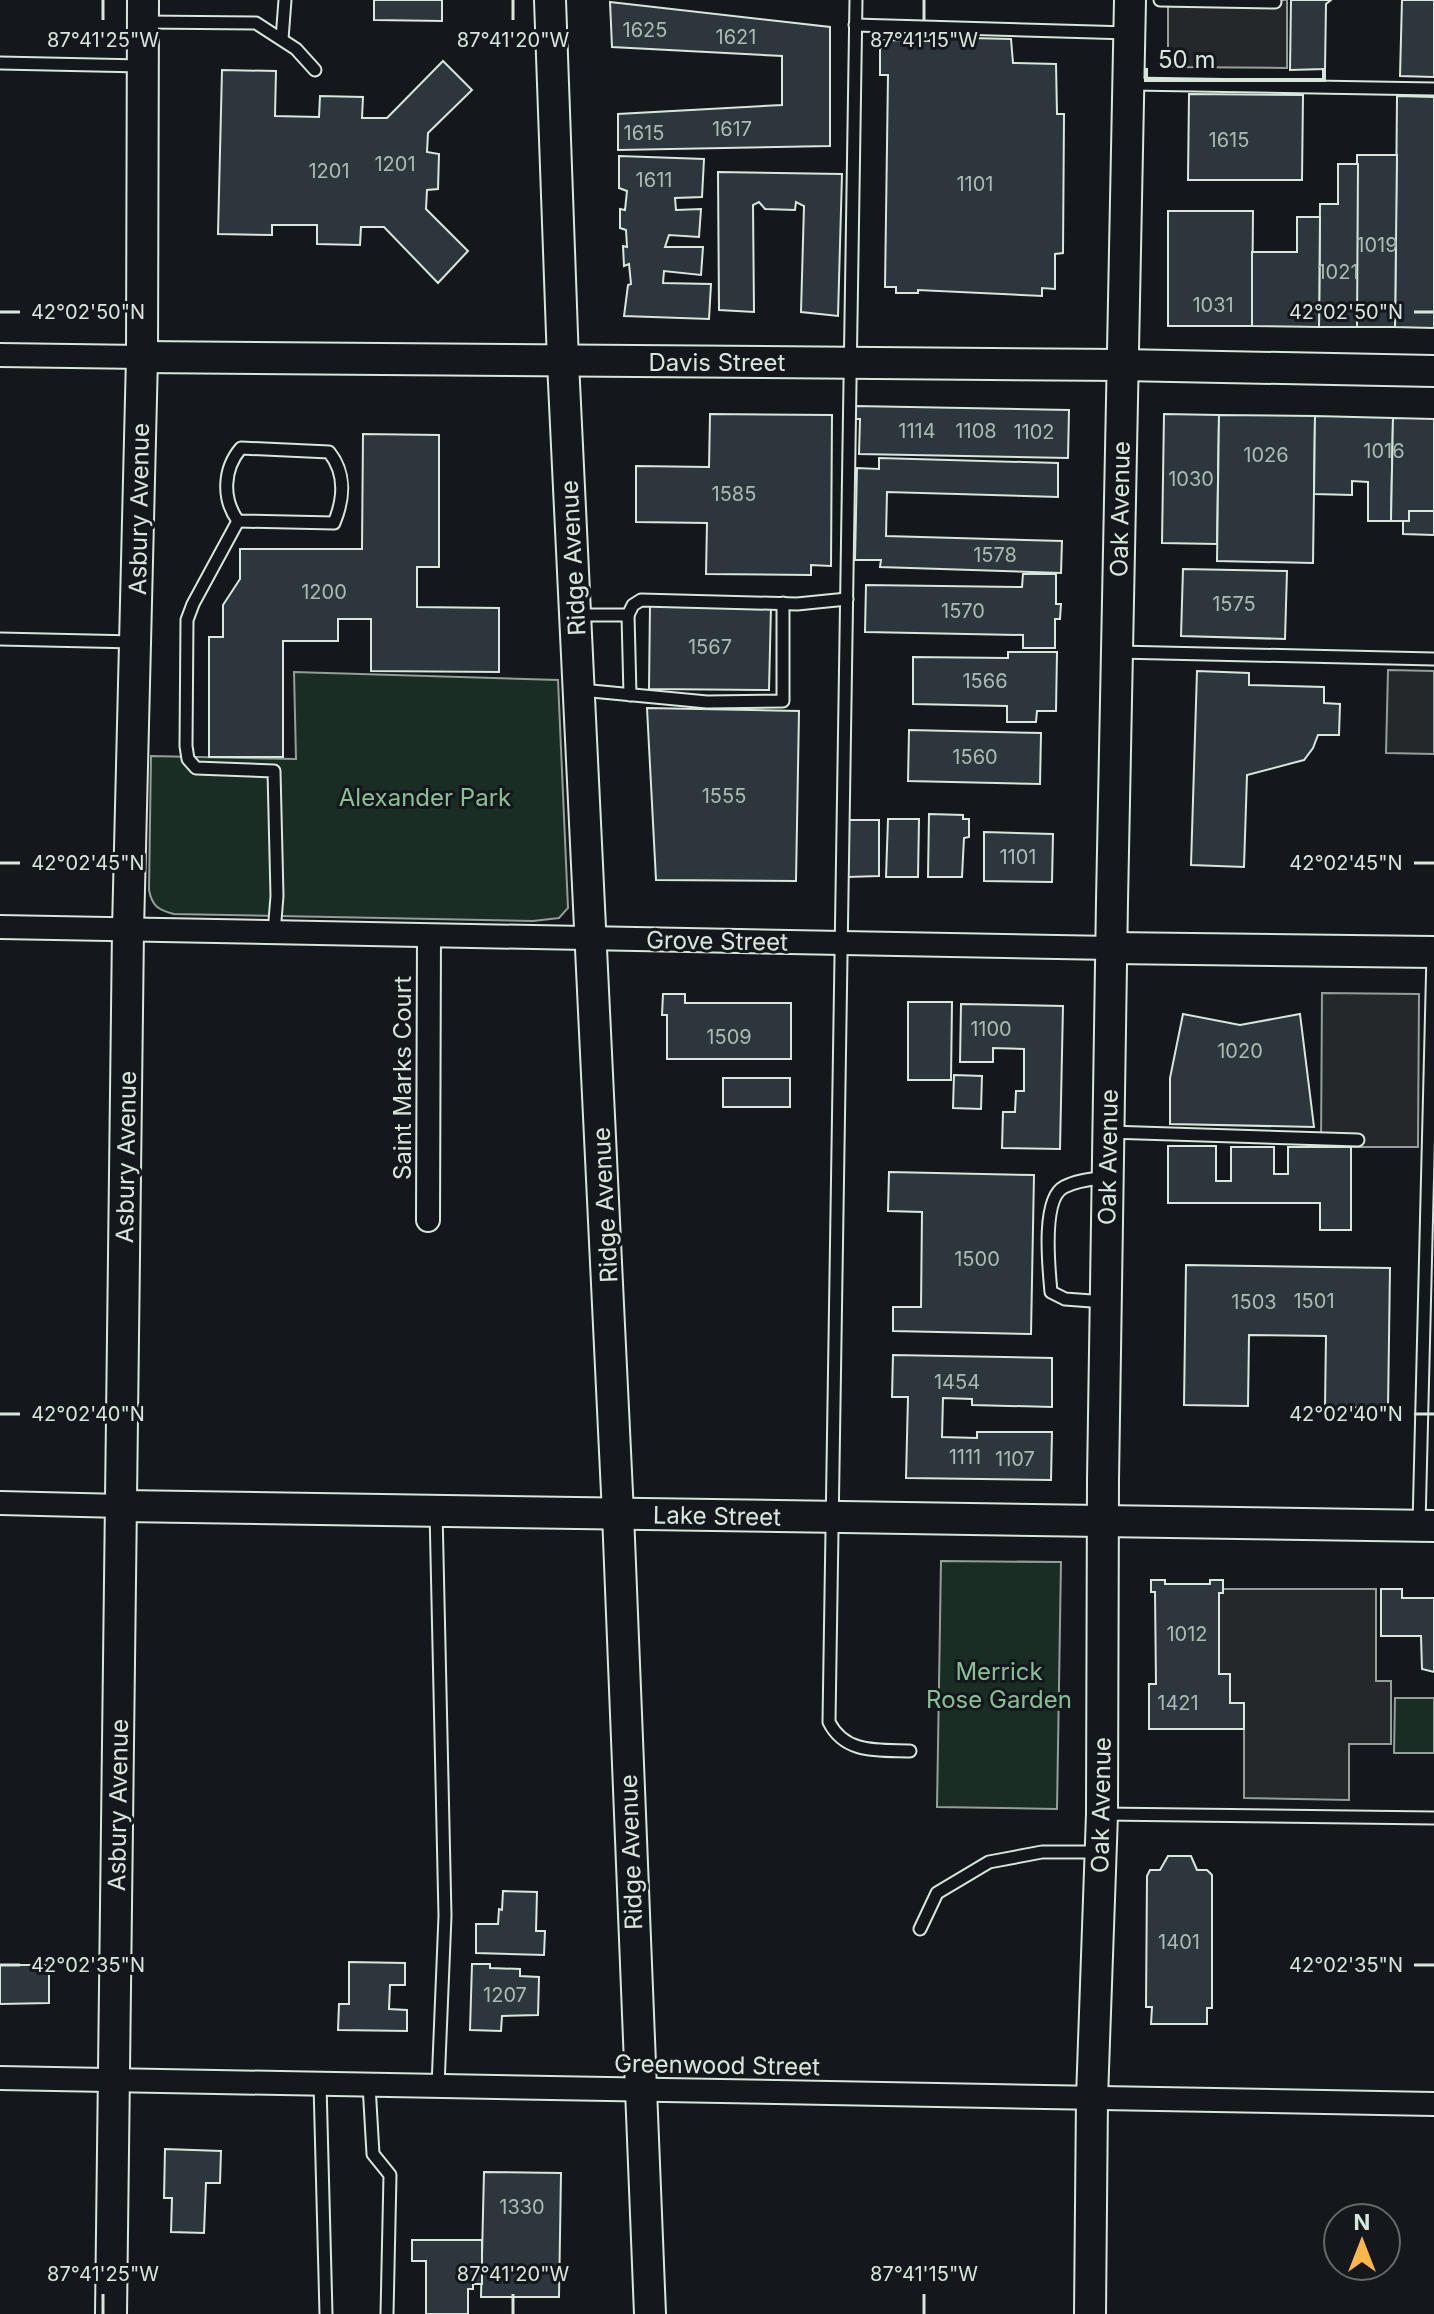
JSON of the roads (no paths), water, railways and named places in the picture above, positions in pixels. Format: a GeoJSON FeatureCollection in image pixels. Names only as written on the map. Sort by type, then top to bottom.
{"type":"FeatureCollection","features":[{"type":"Feature","properties":{"kind":"main road","name":"Ridge Avenue"},"geometry":{"type":"LineString","coordinates":[[550,0],[563,362],[593,939],[650,2314]]}},
{"type":"Feature","properties":{"kind":"main road","name":"Oak Avenue"},"geometry":{"type":"LineString","coordinates":[[1090,2314],[1092,2098],[1102,1814],[1106,1302],[1130,0]]}},
{"type":"Feature","properties":{"kind":"main road","name":"Asbury Avenue"},"geometry":{"type":"LineString","coordinates":[[111,2314],[128,930],[142,357],[143,11]]}},
{"type":"Feature","properties":{"kind":"main road","name":"Davis Street"},"geometry":{"type":"LineString","coordinates":[[142,357],[1122,365],[1434,371]]}},
{"type":"Feature","properties":{"kind":"main road","name":"Grove Street"},"geometry":{"type":"LineString","coordinates":[[1112,948],[1433,952]]}},
{"type":"Feature","properties":{"kind":"main road","name":"Lake Street"},"geometry":{"type":"LineString","coordinates":[[122,1506],[1426,1526]]}},
{"type":"Feature","properties":{"kind":"street","name":"Davis Street"},"geometry":{"type":"LineString","coordinates":[[0,355],[142,357]]}},
{"type":"Feature","properties":{"kind":"street","name":"Grove Street"},"geometry":{"type":"LineString","coordinates":[[0,927],[1112,948]]}},
{"type":"Feature","properties":{"kind":"street","name":"Saint Marks Court"},"geometry":{"type":"LineString","coordinates":[[428,1220],[429,936]]}},
{"type":"Feature","properties":{"kind":"street","name":"Lake Street"},"geometry":{"type":"LineString","coordinates":[[0,1503],[122,1506]]}},
{"type":"Feature","properties":{"kind":"street","name":"Greenwood Street"},"geometry":{"type":"LineString","coordinates":[[0,2078],[1434,2104]]}},
{"type":"Feature","properties":{"kind":"lane"},"geometry":{"type":"LineString","coordinates":[[282,39],[285,0]]}},
{"type":"Feature","properties":{"kind":"lane"},"geometry":{"type":"LineString","coordinates":[[856,0],[829,1722],[848,1744],[860,1749],[910,1751]]}},
{"type":"Feature","properties":{"kind":"lane"},"geometry":{"type":"LineString","coordinates":[[1160,0],[1275,2]]}},
{"type":"Feature","properties":{"kind":"lane"},"geometry":{"type":"LineString","coordinates":[[143,11],[256,23],[296,49],[315,70]]}},
{"type":"Feature","properties":{"kind":"lane"},"geometry":{"type":"LineString","coordinates":[[855,25],[1130,33]]}},
{"type":"Feature","properties":{"kind":"lane"},"geometry":{"type":"LineString","coordinates":[[0,63],[143,66]]}},
{"type":"Feature","properties":{"kind":"lane"},"geometry":{"type":"LineString","coordinates":[[1128,84],[1434,89]]}},
{"type":"Feature","properties":{"kind":"lane"},"geometry":{"type":"LineString","coordinates":[[241,448],[329,452],[336,460],[342,494],[334,523],[238,521],[228,506],[227,475],[230,461],[241,448]]}},
{"type":"Feature","properties":{"kind":"lane"},"geometry":{"type":"LineString","coordinates":[[238,521],[187,620],[186,746],[188,759],[196,768],[274,771],[277,896],[274,933]]}},
{"type":"Feature","properties":{"kind":"lane"},"geometry":{"type":"LineString","coordinates":[[630,695],[628,615],[633,605],[641,600],[783,603],[847,599]]}},
{"type":"Feature","properties":{"kind":"lane"},"geometry":{"type":"LineString","coordinates":[[580,690],[707,702],[783,701],[783,603]]}},
{"type":"Feature","properties":{"kind":"lane"},"geometry":{"type":"LineString","coordinates":[[576,615],[628,615]]}},
{"type":"Feature","properties":{"kind":"lane"},"geometry":{"type":"LineString","coordinates":[[0,639],[136,642]]}},
{"type":"Feature","properties":{"kind":"lane"},"geometry":{"type":"LineString","coordinates":[[1117,652],[1434,659]]}},
{"type":"Feature","properties":{"kind":"lane"},"geometry":{"type":"LineString","coordinates":[[1426,1526],[1433,952]]}},
{"type":"Feature","properties":{"kind":"lane"},"geometry":{"type":"LineString","coordinates":[[1109,1132],[1358,1140]]}},
{"type":"Feature","properties":{"kind":"lane"},"geometry":{"type":"LineString","coordinates":[[1106,1302],[1065,1299],[1051,1292],[1049,1239],[1050,1208],[1061,1188],[1083,1180],[1108,1177]]}},
{"type":"Feature","properties":{"kind":"lane"},"geometry":{"type":"LineString","coordinates":[[436,1511],[445,1916],[438,2086]]}},
{"type":"Feature","properties":{"kind":"lane"},"geometry":{"type":"LineString","coordinates":[[1102,1814],[1434,1818]]}},
{"type":"Feature","properties":{"kind":"lane"},"geometry":{"type":"LineString","coordinates":[[920,1929],[937,1893],[989,1862],[1042,1852],[1100,1852]]}},
{"type":"Feature","properties":{"kind":"lane"},"geometry":{"type":"LineString","coordinates":[[320,2084],[326,2314]]}},
{"type":"Feature","properties":{"kind":"lane"},"geometry":{"type":"LineString","coordinates":[[369,2085],[373,2154],[390,2175],[387,2314]]}},
{"type":"Feature","properties":{"kind":"park label","name":"Alexander Park"},"geometry":{"type":"Point","coordinates":[425,797]}},
{"type":"Feature","properties":{"kind":"park label","name":"Merrick Rose Garden"},"geometry":{"type":"Point","coordinates":[999,1685]}}]}
